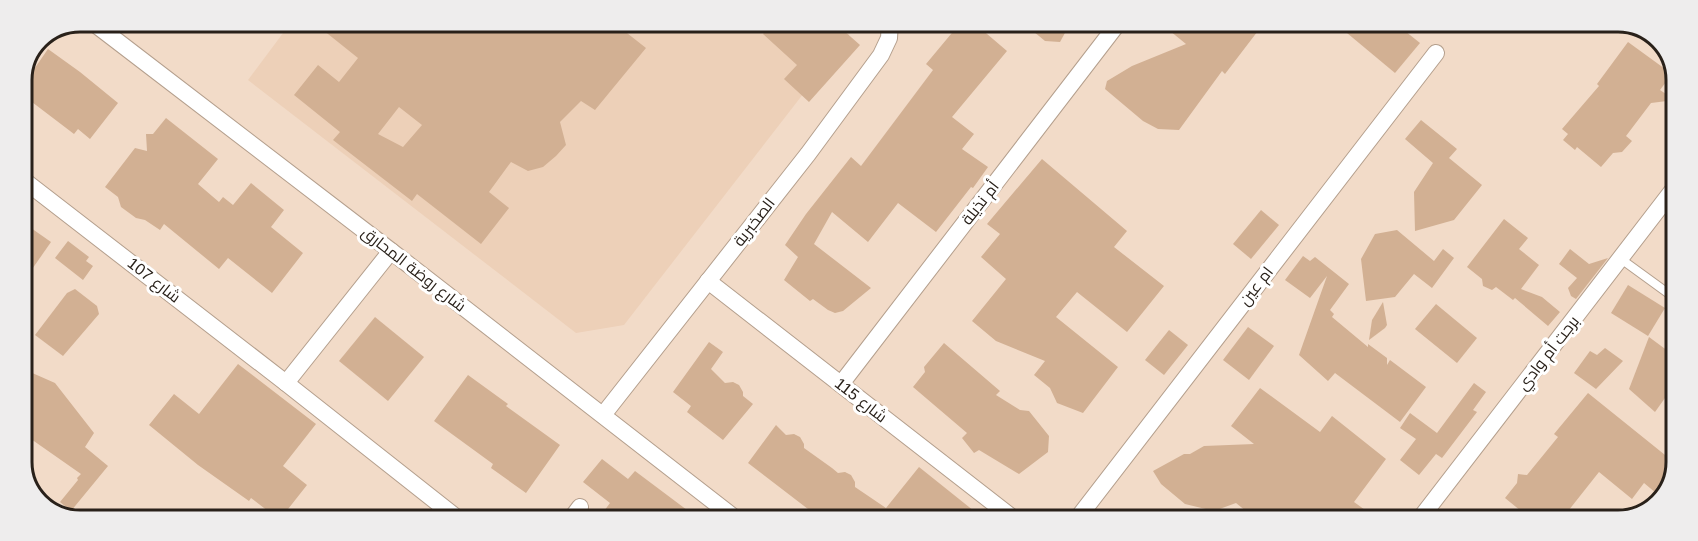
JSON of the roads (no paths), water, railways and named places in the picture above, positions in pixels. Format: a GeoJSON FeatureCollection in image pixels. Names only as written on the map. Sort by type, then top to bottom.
{"type":"FeatureCollection","features":[{"type":"Feature","properties":{"kind":"street","name":"شارع روضة المحارق"},"geometry":{"type":"LineString","coordinates":[[105,32],[724,510]]}},
{"type":"Feature","properties":{"kind":"street","name":"الصخبرية"},"geometry":{"type":"LineString","coordinates":[[603,415],[808,154],[881,55],[889,32]]}},
{"type":"Feature","properties":{"kind":"street","name":"أم نذيلة"},"geometry":{"type":"LineString","coordinates":[[841,384],[1111,32]]}},
{"type":"Feature","properties":{"kind":"street","name":"ام عين"},"geometry":{"type":"LineString","coordinates":[[1084,510],[1436,53]]}},
{"type":"Feature","properties":{"kind":"street","name":"شارع 107"},"geometry":{"type":"LineString","coordinates":[[32,187],[447,510]]}},
{"type":"Feature","properties":{"kind":"street","name":"برجت أم وادي"},"geometry":{"type":"LineString","coordinates":[[1427,510],[1666,199]]}},
{"type":"Feature","properties":{"kind":"street"},"geometry":{"type":"LineString","coordinates":[[286,383],[391,251]]}},
{"type":"Feature","properties":{"kind":"street","name":"شارع 115"},"geometry":{"type":"LineString","coordinates":[[708,281],[1002,510]]}},
{"type":"Feature","properties":{"kind":"lane"},"geometry":{"type":"LineString","coordinates":[[1621,259],[1666,292]]}}]}
